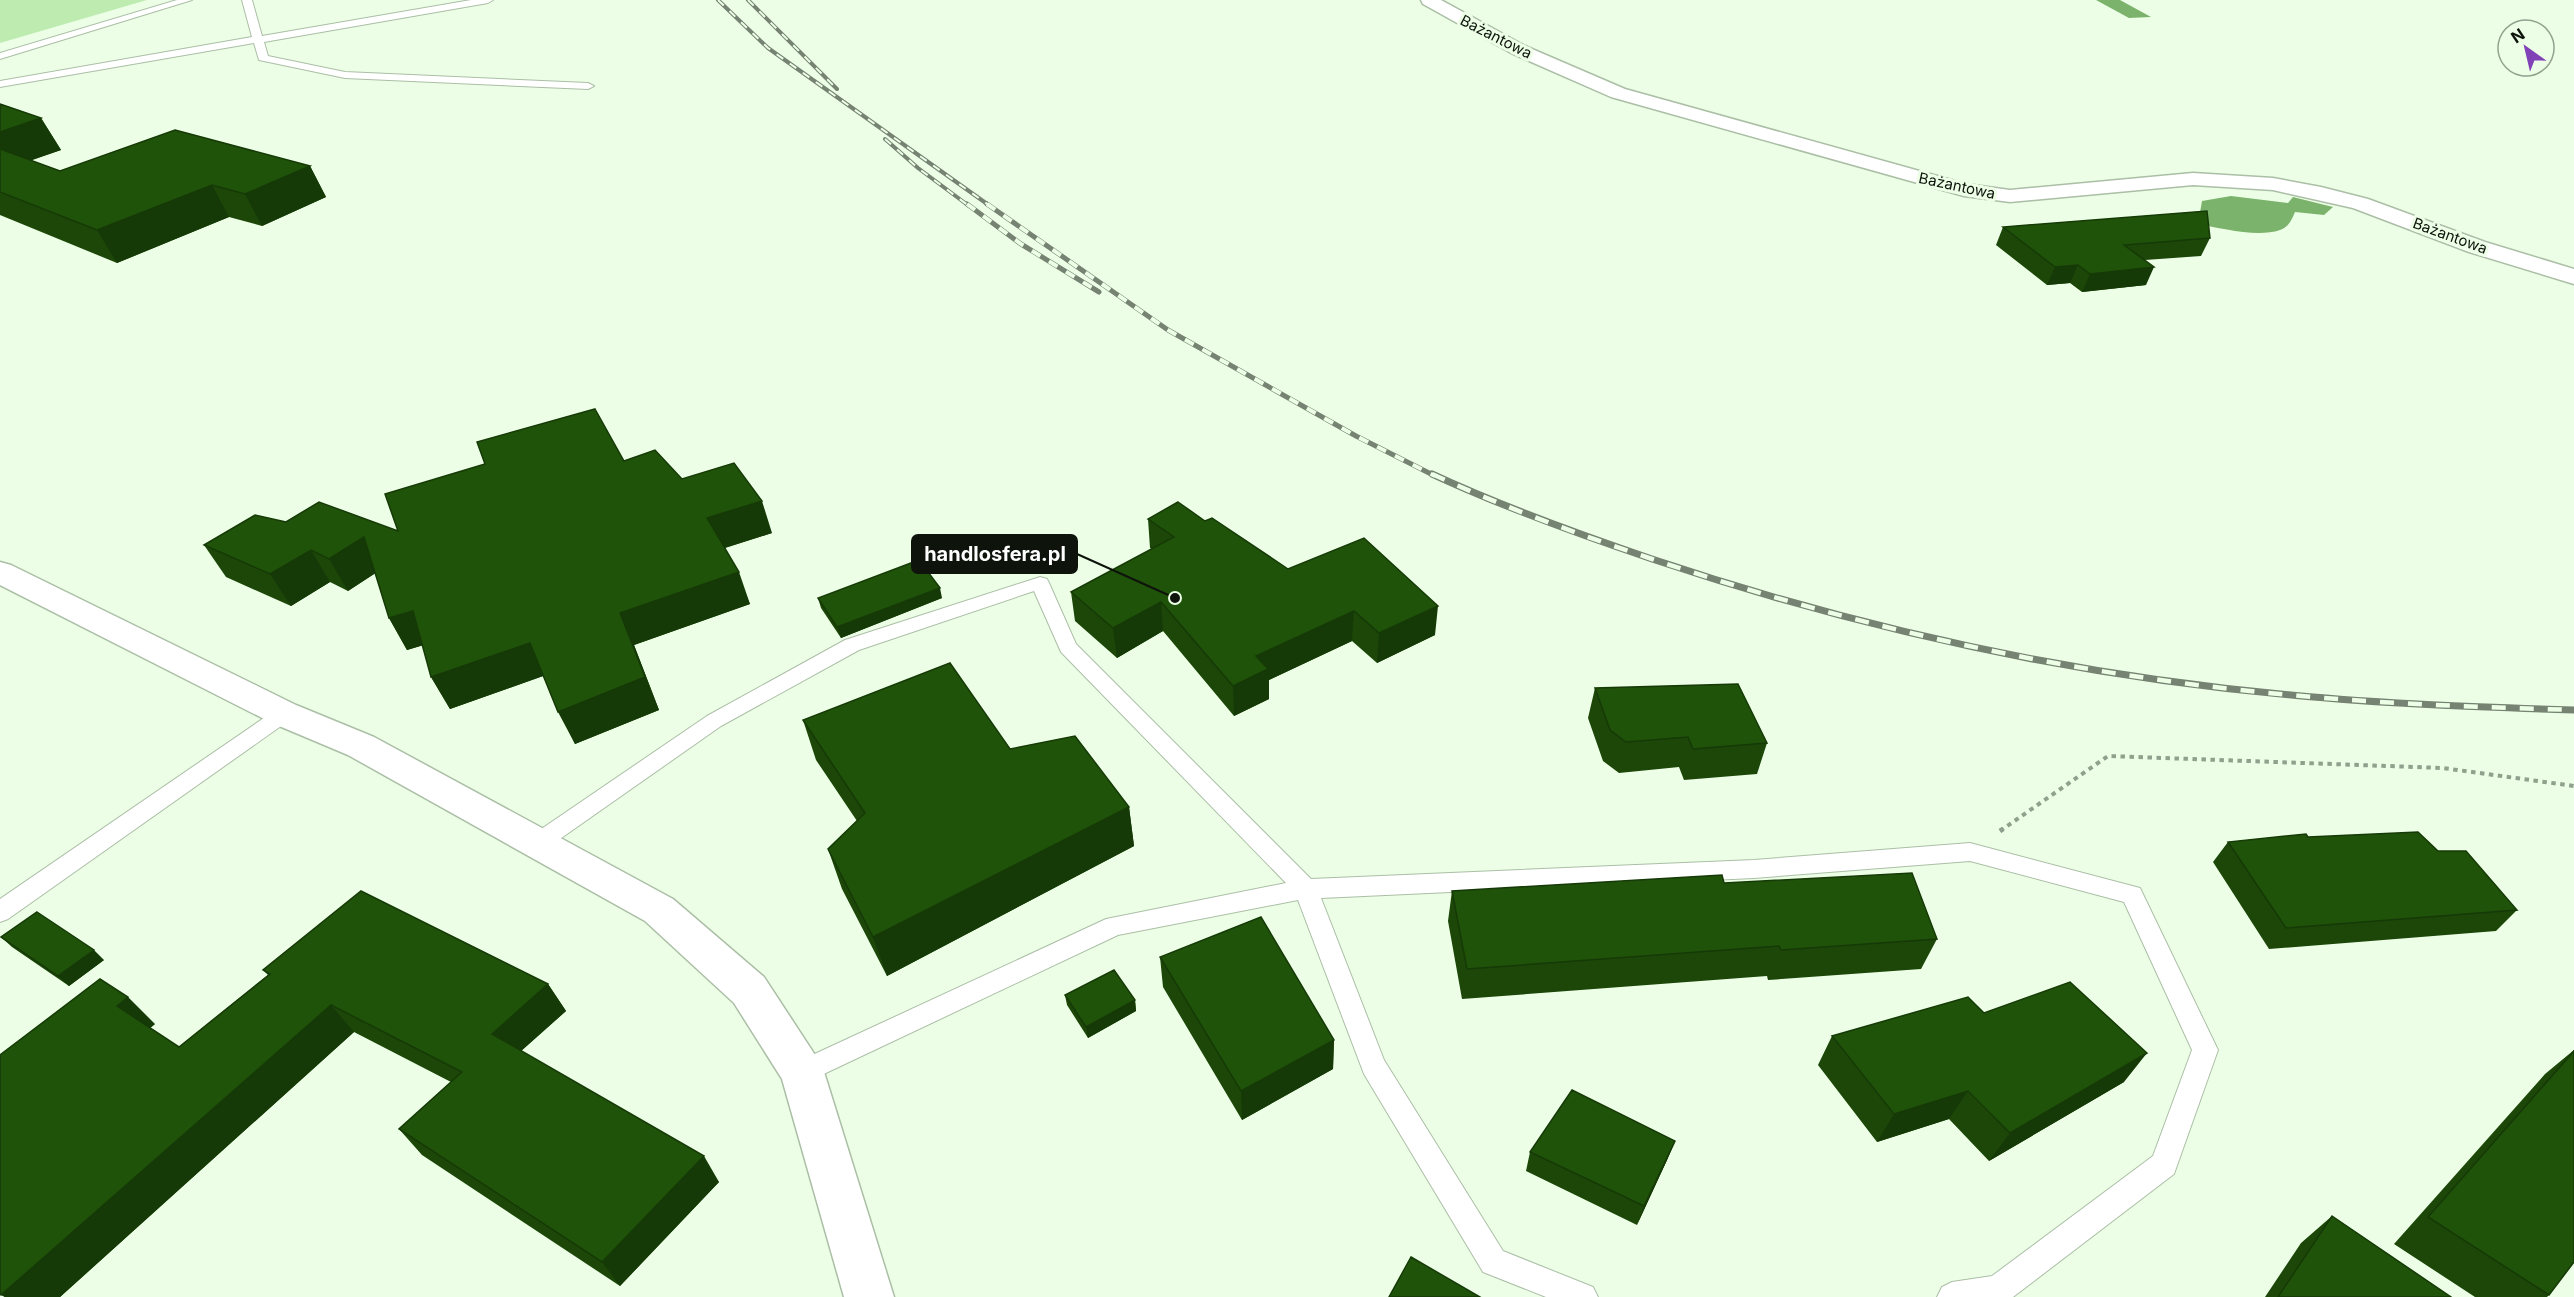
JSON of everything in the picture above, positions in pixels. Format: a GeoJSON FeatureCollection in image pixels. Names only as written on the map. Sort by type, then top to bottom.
{"type":"FeatureCollection","features":[{"type":"Feature","properties":{"kind":"street","name":"Bażantowa"},"geometry":{"type":"LineString","coordinates":[[1429,0],[1519,50],[1618,93],[1964,190],[2010,196],[2193,179],[2269,183],[2321,193],[2360,204],[2480,248],[2574,277]]}},
{"type":"Feature","properties":{"kind":"street"},"geometry":{"type":"LineString","coordinates":[[0,572],[284,714],[361,746],[659,910],[749,990],[802,1072],[869,1297]]}},
{"type":"Feature","properties":{"kind":"lane"},"geometry":{"type":"LineString","coordinates":[[0,56],[187,0]]}},
{"type":"Feature","properties":{"kind":"lane"},"geometry":{"type":"LineString","coordinates":[[247,0],[262,58],[345,75],[588,86]]}},
{"type":"Feature","properties":{"kind":"lane"},"geometry":{"type":"LineString","coordinates":[[0,84],[488,0]]}},
{"type":"Feature","properties":{"kind":"lane"},"geometry":{"type":"LineString","coordinates":[[539,842],[714,721],[852,645],[1040,583],[1068,647],[1306,889],[1372,1066],[1493,1262],[1582,1297]]}},
{"type":"Feature","properties":{"kind":"lane"},"geometry":{"type":"LineString","coordinates":[[0,912],[284,714]]}},
{"type":"Feature","properties":{"kind":"lane"},"geometry":{"type":"LineString","coordinates":[[802,1072],[1114,926],[1306,889],[1754,869],[1970,852],[2132,895],[2205,1050],[2164,1166],[1998,1290],[1952,1297]]}},
{"type":"Feature","properties":{"kind":"path"},"geometry":{"type":"LineString","coordinates":[[1970,852],[2108,756],[2443,768],[2574,786]]}},
{"type":"Feature","properties":{"kind":"shaded area"},"geometry":{"type":"Polygon","coordinates":[[[0,0],[147,0],[0,43],[0,0]]]}},
{"type":"Feature","properties":{"kind":"shaded area"},"geometry":{"type":"Polygon","coordinates":[[[2096,0],[2120,0],[2151,17],[2129,18],[2096,0]]]}},
{"type":"Feature","properties":{"kind":"shaded area"},"geometry":{"type":"Polygon","coordinates":[[[2231,196],[2288,203],[2293,197],[2333,207],[2324,215],[2295,212],[2286,227],[2271,232],[2239,232],[2198,224],[2202,201],[2231,196]]]}},
{"type":"Feature","properties":{"kind":"building"},"geometry":{"type":"Polygon","coordinates":[[[0,104],[41,118],[0,132],[0,104]]]}},
{"type":"Feature","properties":{"kind":"building"},"geometry":{"type":"Polygon","coordinates":[[[175,130],[310,166],[245,194],[212,185],[97,230],[0,192],[0,149],[60,171],[175,130]]]}},
{"type":"Feature","properties":{"kind":"building"},"geometry":{"type":"Polygon","coordinates":[[[2207,211],[2210,238],[2124,245],[2154,267],[2090,274],[2078,265],[2055,267],[2003,227],[2207,211]]]}},
{"type":"Feature","properties":{"kind":"building"},"geometry":{"type":"Polygon","coordinates":[[[595,409],[624,461],[655,450],[682,479],[734,463],[762,501],[707,518],[739,572],[620,613],[645,677],[558,712],[530,643],[431,677],[413,611],[389,618],[364,537],[329,559],[311,550],[270,574],[204,545],[255,515],[286,522],[319,502],[398,531],[385,494],[485,464],[477,442],[595,409]]]}},
{"type":"Feature","properties":{"kind":"building"},"geometry":{"type":"Polygon","coordinates":[[[1178,502],[1205,521],[1212,518],[1288,569],[1364,538],[1438,606],[1379,633],[1354,611],[1256,656],[1268,669],[1233,686],[1161,602],[1113,628],[1071,592],[1174,537],[1148,519],[1178,502]]]}},
{"type":"Feature","properties":{"kind":"building"},"geometry":{"type":"Polygon","coordinates":[[[919,560],[940,588],[837,627],[818,598],[919,560]]]}},
{"type":"Feature","properties":{"kind":"building"},"geometry":{"type":"Polygon","coordinates":[[[950,663],[1010,749],[1075,736],[1129,807],[873,937],[828,849],[865,813],[803,720],[950,663]]]}},
{"type":"Feature","properties":{"kind":"building"},"geometry":{"type":"Polygon","coordinates":[[[1738,684],[1767,743],[1693,749],[1688,737],[1626,742],[1610,730],[1595,688],[1738,684]]]}},
{"type":"Feature","properties":{"kind":"building"},"geometry":{"type":"Polygon","coordinates":[[[2418,832],[2438,851],[2466,851],[2517,910],[2286,928],[2228,842],[2306,834],[2308,837],[2418,832]]]}},
{"type":"Feature","properties":{"kind":"building"},"geometry":{"type":"Polygon","coordinates":[[[1912,873],[1937,939],[1781,950],[1779,946],[1467,969],[1452,891],[1722,875],[1724,883],[1912,873]]]}},
{"type":"Feature","properties":{"kind":"building"},"geometry":{"type":"Polygon","coordinates":[[[361,891],[548,984],[492,1034],[704,1156],[602,1262],[399,1129],[462,1072],[331,1005],[1,1295],[0,1055],[100,979],[128,997],[117,1006],[179,1047],[270,974],[263,970],[361,891]]]}},
{"type":"Feature","properties":{"kind":"building"},"geometry":{"type":"Polygon","coordinates":[[[37,912],[94,950],[58,976],[1,937],[37,912]]]}},
{"type":"Feature","properties":{"kind":"building"},"geometry":{"type":"Polygon","coordinates":[[[1261,917],[1334,1040],[1241,1091],[1160,957],[1261,917]]]}},
{"type":"Feature","properties":{"kind":"building"},"geometry":{"type":"Polygon","coordinates":[[[1114,970],[1135,1000],[1086,1027],[1065,995],[1114,970]]]}},
{"type":"Feature","properties":{"kind":"building"},"geometry":{"type":"Polygon","coordinates":[[[2070,982],[2147,1053],[2010,1133],[1968,1091],[1894,1114],[1832,1036],[1968,997],[1984,1013],[2070,982]]]}},
{"type":"Feature","properties":{"kind":"building"},"geometry":{"type":"Polygon","coordinates":[[[2574,1051],[2574,1262],[2549,1295],[2428,1217],[2574,1051]]]}},
{"type":"Feature","properties":{"kind":"building"},"geometry":{"type":"Polygon","coordinates":[[[1572,1090],[1675,1141],[1644,1206],[1530,1152],[1572,1090]]]}},
{"type":"Feature","properties":{"kind":"building"},"geometry":{"type":"Polygon","coordinates":[[[2332,1216],[2451,1297],[2278,1297],[2332,1216]]]}},
{"type":"Feature","properties":{"kind":"building"},"geometry":{"type":"Polygon","coordinates":[[[1411,1257],[1480,1297],[1389,1297],[1411,1257]]]}},
{"type":"Feature","properties":{"kind":"railway"},"geometry":{"type":"LineString","coordinates":[[718,0],[768,48],[990,206]]}},
{"type":"Feature","properties":{"kind":"railway"},"geometry":{"type":"LineString","coordinates":[[748,0],[837,89]]}},
{"type":"Feature","properties":{"kind":"railway"},"geometry":{"type":"LineString","coordinates":[[885,139],[918,168],[969,206]]}},
{"type":"Feature","properties":{"kind":"railway"},"geometry":{"type":"LineString","coordinates":[[967,204],[1021,244],[1099,292]]}},
{"type":"Feature","properties":{"kind":"railway"},"geometry":{"type":"LineString","coordinates":[[987,204],[1168,330],[1356,436],[1435,476]]}},
{"type":"Feature","properties":{"kind":"railway"},"geometry":{"type":"LineString","coordinates":[[1432,474],[1541,520],[1652,559],[1808,607],[1968,646],[2048,662],[2210,687],[2362,701],[2574,710]]}},
{"type":"Feature","properties":{"kind":"place","name":"handlosfera.pl"},"geometry":{"type":"Point","coordinates":[1175,598]}}]}
